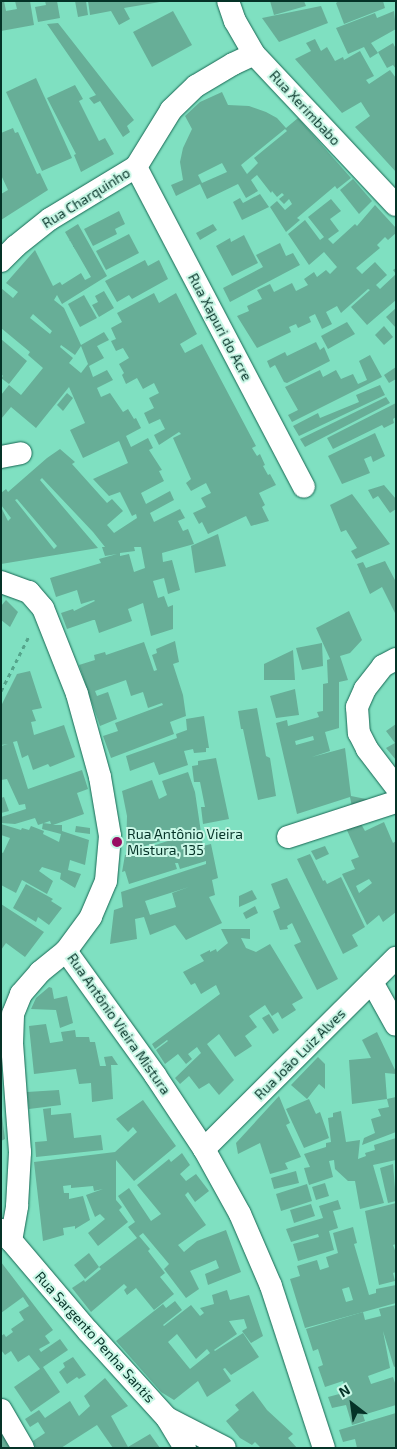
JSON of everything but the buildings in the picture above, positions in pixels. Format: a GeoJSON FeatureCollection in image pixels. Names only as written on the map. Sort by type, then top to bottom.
{"type":"FeatureCollection","features":[{"type":"Feature","properties":{"kind":"street","name":"Rua Xerimbabo"},"geometry":{"type":"LineString","coordinates":[[228,1],[235,21],[254,54],[396,205]]}},
{"type":"Feature","properties":{"kind":"street","name":"Rua Charquinho"},"geometry":{"type":"LineString","coordinates":[[1,260],[50,219],[136,167],[171,110],[196,86],[254,54]]}},
{"type":"Feature","properties":{"kind":"street","name":"Rua Xapuri do Acre"},"geometry":{"type":"LineString","coordinates":[[136,167],[304,487]]}},
{"type":"Feature","properties":{"kind":"street","name":"Rua Antônio Vieira Mistura"},"geometry":{"type":"LineString","coordinates":[[1,582],[29,592],[43,608],[77,694],[100,777],[110,836],[106,881],[91,916],[66,951],[155,1075],[204,1150],[240,1214],[271,1286],[324,1448]]}},
{"type":"Feature","properties":{"kind":"street"},"geometry":{"type":"LineString","coordinates":[[396,659],[383,666],[371,682],[357,707],[359,733],[396,787]]}},
{"type":"Feature","properties":{"kind":"street"},"geometry":{"type":"LineString","coordinates":[[288,837],[396,802]]}},
{"type":"Feature","properties":{"kind":"street"},"geometry":{"type":"LineString","coordinates":[[6,1235],[17,1206],[20,1152],[12,1044],[13,1014],[21,994],[40,972],[66,951]]}},
{"type":"Feature","properties":{"kind":"street","name":"Rua João Luiz Alves"},"geometry":{"type":"LineString","coordinates":[[204,1150],[396,958]]}},
{"type":"Feature","properties":{"kind":"street"},"geometry":{"type":"LineString","coordinates":[[372,982],[396,1025]]}},
{"type":"Feature","properties":{"kind":"street","name":"Rua Sargento Penha Santis"},"geometry":{"type":"LineString","coordinates":[[6,1235],[88,1331],[167,1418],[185,1448]]}},
{"type":"Feature","properties":{"kind":"street"},"geometry":{"type":"LineString","coordinates":[[1,1410],[23,1448]]}},
{"type":"Feature","properties":{"kind":"street"},"geometry":{"type":"LineString","coordinates":[[167,1418],[225,1448]]}},
{"type":"Feature","properties":{"kind":"path"},"geometry":{"type":"LineString","coordinates":[[1,691],[43,608]]}},
{"type":"Feature","properties":{"kind":"place","name":"Rua Antônio Vieira Mistura, 135"},"geometry":{"type":"Point","coordinates":[117,842]}}]}
